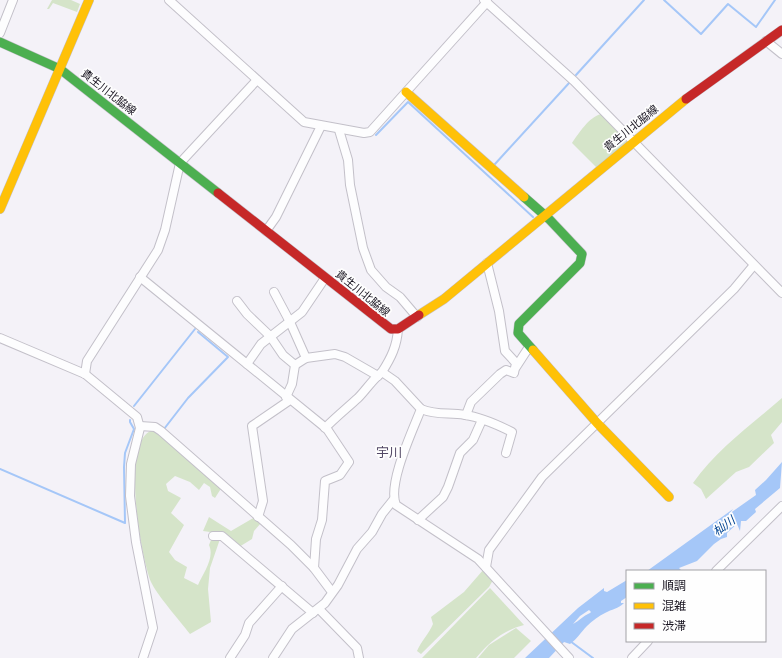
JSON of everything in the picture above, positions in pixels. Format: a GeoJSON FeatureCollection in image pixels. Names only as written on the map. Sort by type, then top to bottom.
{"type":"FeatureCollection","features":[{"type":"Feature","properties":{"kind":"main road"},"geometry":{"type":"LineString","coordinates":[[0,209],[89,0]]}},
{"type":"Feature","properties":{"kind":"main road","name":"貴生川北脇線"},"geometry":{"type":"LineString","coordinates":[[0,42],[60,69],[266,230],[386,327],[398,329],[444,299],[691,95],[782,30]]}},
{"type":"Feature","properties":{"kind":"main road"},"geometry":{"type":"LineString","coordinates":[[406,92],[545,216],[579,249],[583,257],[580,263],[519,324],[518,333],[528,347],[597,423],[669,497]]}},
{"type":"Feature","properties":{"kind":"street"},"geometry":{"type":"LineString","coordinates":[[0,33],[13,0]]}},
{"type":"Feature","properties":{"kind":"street"},"geometry":{"type":"LineString","coordinates":[[169,0],[301,120],[308,124],[364,134],[370,132],[486,1],[563,70],[782,293]]}},
{"type":"Feature","properties":{"kind":"street"},"geometry":{"type":"LineString","coordinates":[[766,41],[782,54]]}},
{"type":"Feature","properties":{"kind":"street"},"geometry":{"type":"LineString","coordinates":[[85,374],[87,361],[158,250],[180,163],[257,80]]}},
{"type":"Feature","properties":{"kind":"street"},"geometry":{"type":"LineString","coordinates":[[266,230],[276,217],[321,126]]}},
{"type":"Feature","properties":{"kind":"street"},"geometry":{"type":"LineString","coordinates":[[338,130],[348,160],[350,185],[363,248],[372,270],[386,287],[400,297],[417,316]]}},
{"type":"Feature","properties":{"kind":"street"},"geometry":{"type":"LineString","coordinates":[[487,263],[499,311],[505,351],[516,363],[516,367]]}},
{"type":"Feature","properties":{"kind":"street"},"geometry":{"type":"LineString","coordinates":[[486,567],[488,550],[542,477],[734,289],[754,265]]}},
{"type":"Feature","properties":{"kind":"street"},"geometry":{"type":"LineString","coordinates":[[140,277],[326,428],[349,462],[340,475],[325,481],[322,520],[316,539],[314,568]]}},
{"type":"Feature","properties":{"kind":"street"},"geometry":{"type":"LineString","coordinates":[[247,364],[261,344],[302,312],[325,278]]}},
{"type":"Feature","properties":{"kind":"street"},"geometry":{"type":"LineString","coordinates":[[274,292],[290,322],[306,358]]}},
{"type":"Feature","properties":{"kind":"street"},"geometry":{"type":"LineString","coordinates":[[236,301],[270,336],[283,355],[295,365]]}},
{"type":"Feature","properties":{"kind":"street"},"geometry":{"type":"LineString","coordinates":[[326,428],[380,374],[393,353],[397,342],[398,329]]}},
{"type":"Feature","properties":{"kind":"street"},"geometry":{"type":"LineString","coordinates":[[0,338],[85,374],[137,417],[140,426],[131,464],[130,496],[136,542],[153,628],[143,658]]}},
{"type":"Feature","properties":{"kind":"street"},"geometry":{"type":"LineString","coordinates":[[466,415],[471,402],[500,374],[506,370],[514,373],[528,347]]}},
{"type":"Feature","properties":{"kind":"street"},"geometry":{"type":"LineString","coordinates":[[258,517],[263,501],[252,426],[288,398],[295,365],[306,358],[336,354],[395,381],[421,409],[439,414],[466,415],[512,432],[506,453]]}},
{"type":"Feature","properties":{"kind":"street"},"geometry":{"type":"LineString","coordinates":[[273,658],[292,629],[316,611],[338,585],[357,549],[372,532],[382,514],[394,499],[401,461],[421,409]]}},
{"type":"Feature","properties":{"kind":"street"},"geometry":{"type":"LineString","coordinates":[[418,520],[443,498],[460,453],[473,440],[482,420]]}},
{"type":"Feature","properties":{"kind":"street"},"geometry":{"type":"LineString","coordinates":[[140,426],[155,427],[161,431],[314,568],[332,592]]}},
{"type":"Feature","properties":{"kind":"street"},"geometry":{"type":"LineString","coordinates":[[394,499],[401,510],[441,534],[486,567],[569,658]]}},
{"type":"Feature","properties":{"kind":"street"},"geometry":{"type":"LineString","coordinates":[[717,570],[782,506]]}},
{"type":"Feature","properties":{"kind":"street"},"geometry":{"type":"LineString","coordinates":[[213,536],[222,536],[282,586],[316,611],[357,648],[359,658]]}},
{"type":"Feature","properties":{"kind":"street"},"geometry":{"type":"LineString","coordinates":[[230,658],[245,635],[249,622],[282,586]]}},
{"type":"Feature","properties":{"kind":"street"},"geometry":{"type":"LineString","coordinates":[[632,658],[647,642]]}},
{"type":"Feature","properties":{"kind":"green space"},"geometry":{"type":"Polygon","coordinates":[[[52,0],[71,0],[80,4],[77,12],[53,3],[49,9],[47,9],[52,0]]]}},
{"type":"Feature","properties":{"kind":"green space"},"geometry":{"type":"Polygon","coordinates":[[[601,114],[628,142],[597,168],[572,143],[592,118],[601,114]]]}},
{"type":"Feature","properties":{"kind":"green space"},"geometry":{"type":"Polygon","coordinates":[[[782,398],[782,422],[771,435],[774,443],[749,467],[736,472],[706,499],[701,489],[693,483],[702,471],[724,448],[782,398]]]}},
{"type":"Feature","properties":{"kind":"green space"},"geometry":{"type":"Polygon","coordinates":[[[154,430],[222,487],[215,498],[212,496],[210,487],[204,483],[199,490],[190,482],[175,476],[166,484],[168,491],[181,498],[171,513],[184,525],[169,552],[175,560],[187,567],[184,578],[198,585],[208,565],[211,555],[209,545],[211,540],[210,532],[203,531],[209,517],[231,531],[255,517],[261,523],[254,531],[252,539],[239,547],[224,532],[220,531],[216,533],[220,539],[210,568],[208,589],[211,622],[190,634],[163,601],[151,582],[142,549],[136,499],[135,474],[137,453],[143,437],[154,430]]]}},
{"type":"Feature","properties":{"kind":"green space"},"geometry":{"type":"Polygon","coordinates":[[[484,569],[493,580],[489,587],[421,654],[417,651],[433,624],[431,617],[464,592],[484,569]]]}},
{"type":"Feature","properties":{"kind":"green space"},"geometry":{"type":"Polygon","coordinates":[[[490,588],[524,625],[503,633],[497,637],[476,658],[422,658],[490,588]]]}},
{"type":"Feature","properties":{"kind":"green space"},"geometry":{"type":"Polygon","coordinates":[[[516,628],[531,641],[514,658],[478,658],[489,645],[516,628]]]}},
{"type":"Feature","properties":{"kind":"water","name":"杣川"},"geometry":{"type":"Polygon","coordinates":[[[782,462],[780,488],[755,509],[756,512],[746,521],[741,521],[740,531],[737,524],[727,533],[727,537],[714,544],[697,561],[679,568],[681,570],[648,570],[733,509],[729,514],[756,495],[755,490],[782,462]]]}},
{"type":"Feature","properties":{"kind":"water"},"geometry":{"type":"Polygon","coordinates":[[[626,581],[626,598],[621,601],[621,603],[624,603],[622,605],[596,619],[570,644],[564,642],[549,658],[525,658],[578,608],[604,588],[604,591],[607,592],[626,581]],[[589,610],[580,616],[573,624],[585,616],[591,612],[589,610]]]}},
{"type":"Feature","properties":{"kind":"waterway"},"geometry":{"type":"LineString","coordinates":[[576,75],[644,0]]}},
{"type":"Feature","properties":{"kind":"waterway"},"geometry":{"type":"LineString","coordinates":[[664,0],[701,34],[728,4],[756,27],[775,0]]}},
{"type":"Feature","properties":{"kind":"waterway"},"geometry":{"type":"LineString","coordinates":[[495,164],[570,82]]}},
{"type":"Feature","properties":{"kind":"waterway"},"geometry":{"type":"LineString","coordinates":[[376,135],[408,102],[533,217]]}},
{"type":"Feature","properties":{"kind":"waterway"},"geometry":{"type":"LineString","coordinates":[[134,406],[195,329]]}},
{"type":"Feature","properties":{"kind":"waterway"},"geometry":{"type":"LineString","coordinates":[[164,429],[188,398],[228,357],[198,332]]}},
{"type":"Feature","properties":{"kind":"waterway"},"geometry":{"type":"LineString","coordinates":[[0,469],[125,523],[125,453],[134,429],[130,420]]}},
{"type":"Feature","properties":{"kind":"waterway"},"geometry":{"type":"LineString","coordinates":[[570,641],[593,658]]}},
{"type":"Feature","properties":{"kind":"traffic: fast"},"geometry":{"type":"LineString","coordinates":[[0,42],[60,69],[218,193]]}},
{"type":"Feature","properties":{"kind":"traffic: fast"},"geometry":{"type":"LineString","coordinates":[[524,197],[549,219],[582,254],[580,263],[519,324],[518,333],[533,350]]}},
{"type":"Feature","properties":{"kind":"traffic: slow"},"geometry":{"type":"LineString","coordinates":[[0,209],[89,0]]}},
{"type":"Feature","properties":{"kind":"traffic: slow"},"geometry":{"type":"LineString","coordinates":[[406,92],[524,197]]}},
{"type":"Feature","properties":{"kind":"traffic: slow"},"geometry":{"type":"LineString","coordinates":[[419,315],[444,299],[686,99]]}},
{"type":"Feature","properties":{"kind":"traffic: slow"},"geometry":{"type":"LineString","coordinates":[[533,350],[597,423],[669,497]]}},
{"type":"Feature","properties":{"kind":"traffic: jam"},"geometry":{"type":"LineString","coordinates":[[686,99],[782,30]]}},
{"type":"Feature","properties":{"kind":"traffic: jam"},"geometry":{"type":"LineString","coordinates":[[218,193],[391,329],[398,329],[419,315]]}},
{"type":"Feature","properties":{"kind":"district","name":"宇川"},"geometry":{"type":"Point","coordinates":[389,452]}}]}
